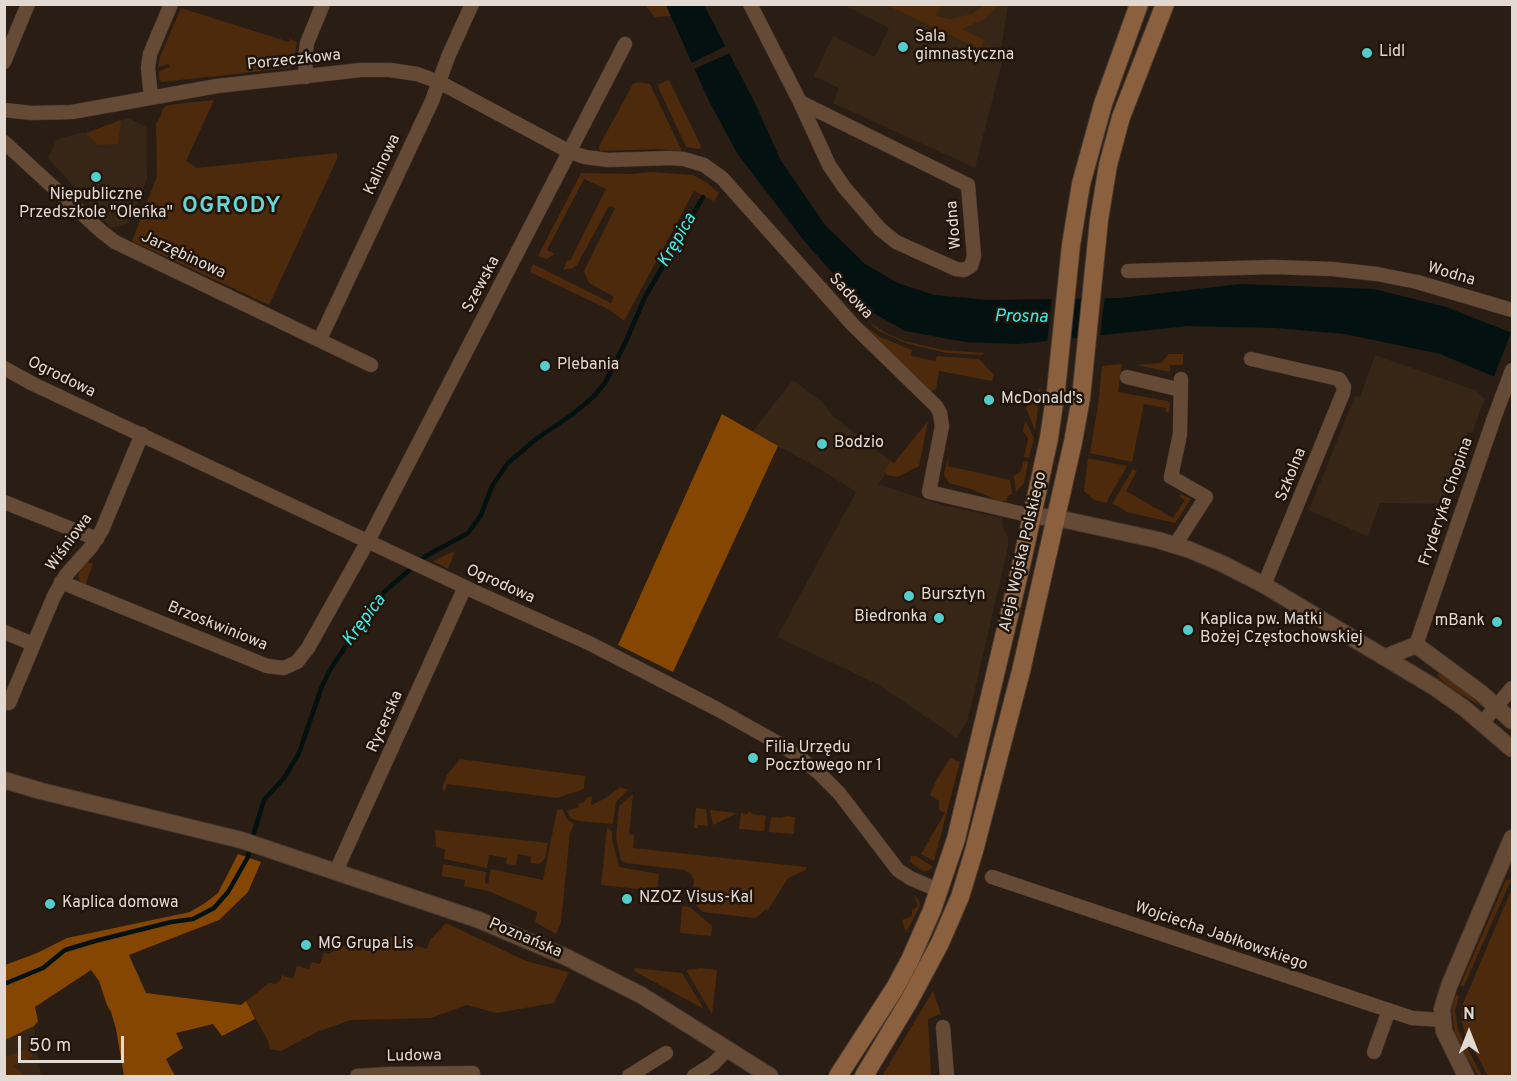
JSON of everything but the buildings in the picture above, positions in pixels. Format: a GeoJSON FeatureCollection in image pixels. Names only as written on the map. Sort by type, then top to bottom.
{"type":"FeatureCollection","features":[{"type":"Feature","properties":{"kind":"main road","name":"Aleja Wojska Polskiego"},"geometry":{"type":"LineString","coordinates":[[838,1077],[895,988],[922,934],[940,891],[964,806],[1049,438],[1076,213],[1087,161],[1111,78],[1139,4]]}},
{"type":"Feature","properties":{"kind":"main road","name":"Aleja Wojska Polskiego"},"geometry":{"type":"LineString","coordinates":[[864,1077],[927,969],[960,897],[1021,671],[1078,420],[1103,188],[1113,143],[1127,100],[1165,4]]}},
{"type":"Feature","properties":{"kind":"street"},"geometry":{"type":"LineString","coordinates":[[4,62],[28,4]]}},
{"type":"Feature","properties":{"kind":"street"},"geometry":{"type":"LineString","coordinates":[[151,98],[148,68],[150,54],[171,4]]}},
{"type":"Feature","properties":{"kind":"street"},"geometry":{"type":"LineString","coordinates":[[306,76],[307,43],[323,4]]}},
{"type":"Feature","properties":{"kind":"street","name":"Kalinowa"},"geometry":{"type":"LineString","coordinates":[[320,339],[440,82],[472,4]]}},
{"type":"Feature","properties":{"kind":"street","name":"Wodna"},"geometry":{"type":"LineString","coordinates":[[750,4],[836,176],[887,236],[956,269],[964,270],[971,266],[974,256],[968,185],[800,102]]}},
{"type":"Feature","properties":{"kind":"street","name":"Szewska"},"geometry":{"type":"LineString","coordinates":[[368,541],[625,44]]}},
{"type":"Feature","properties":{"kind":"street","name":"Porzeczkowa"},"geometry":{"type":"LineString","coordinates":[[4,110],[32,113],[72,112],[217,86],[361,70],[390,70],[417,74],[440,82],[570,152]]}},
{"type":"Feature","properties":{"kind":"street","name":"Jarzębinowa"},"geometry":{"type":"LineString","coordinates":[[4,142],[115,242],[371,365]]}},
{"type":"Feature","properties":{"kind":"street","name":"Sadowa"},"geometry":{"type":"LineString","coordinates":[[570,152],[608,160],[658,157],[684,159],[704,165],[722,177],[853,326],[936,406],[940,413],[942,426],[929,492],[1032,516]]}},
{"type":"Feature","properties":{"kind":"street","name":"Wodna"},"geometry":{"type":"LineString","coordinates":[[1128,271],[1240,267],[1332,269],[1377,274],[1417,282],[1512,310]]}},
{"type":"Feature","properties":{"kind":"street","name":"Szkolna"},"geometry":{"type":"LineString","coordinates":[[1251,359],[1339,379],[1344,387],[1264,585]]}},
{"type":"Feature","properties":{"kind":"street","name":"Ogrodowa"},"geometry":{"type":"LineString","coordinates":[[4,368],[33,384],[618,657],[703,701],[806,762],[828,781],[898,870],[940,891]]}},
{"type":"Feature","properties":{"kind":"street","name":"Fryderyka Chopina"},"geometry":{"type":"LineString","coordinates":[[1416,645],[1512,370]]}},
{"type":"Feature","properties":{"kind":"street"},"geometry":{"type":"LineString","coordinates":[[1127,377],[1181,384],[1180,434],[1171,477],[1206,497],[1175,545]]}},
{"type":"Feature","properties":{"kind":"street","name":"Wiśniowa"},"geometry":{"type":"LineString","coordinates":[[9,703],[61,582],[97,539],[142,434]]}},
{"type":"Feature","properties":{"kind":"street"},"geometry":{"type":"LineString","coordinates":[[4,502],[97,539]]}},
{"type":"Feature","properties":{"kind":"street"},"geometry":{"type":"LineString","coordinates":[[1032,516],[1057,518],[1175,545],[1223,564],[1264,585],[1421,678],[1448,696],[1512,749]]}},
{"type":"Feature","properties":{"kind":"street","name":"Brzoskwiniowa"},"geometry":{"type":"LineString","coordinates":[[61,582],[267,666],[284,668],[297,662],[303,656],[368,541]]}},
{"type":"Feature","properties":{"kind":"street","name":"Rycerska"},"geometry":{"type":"LineString","coordinates":[[336,871],[465,587]]}},
{"type":"Feature","properties":{"kind":"street"},"geometry":{"type":"LineString","coordinates":[[4,632],[33,644]]}},
{"type":"Feature","properties":{"kind":"street"},"geometry":{"type":"LineString","coordinates":[[1386,657],[1416,645]]}},
{"type":"Feature","properties":{"kind":"street"},"geometry":{"type":"LineString","coordinates":[[1416,645],[1421,678]]}},
{"type":"Feature","properties":{"kind":"street"},"geometry":{"type":"LineString","coordinates":[[1416,645],[1497,706],[1512,721]]}},
{"type":"Feature","properties":{"kind":"street"},"geometry":{"type":"LineString","coordinates":[[1482,723],[1512,688]]}},
{"type":"Feature","properties":{"kind":"street","name":"Poznańska"},"geometry":{"type":"LineString","coordinates":[[4,780],[242,840],[450,909],[537,944],[641,995],[770,1077]]}},
{"type":"Feature","properties":{"kind":"street"},"geometry":{"type":"LineString","coordinates":[[1466,1077],[1448,1041],[1442,1020],[1442,1009],[1449,986],[1512,838]]}},
{"type":"Feature","properties":{"kind":"street","name":"Wojciecha Jabłkowskiego"},"geometry":{"type":"LineString","coordinates":[[992,877],[1412,1018],[1442,1020]]}},
{"type":"Feature","properties":{"kind":"street"},"geometry":{"type":"LineString","coordinates":[[1374,1052],[1389,1010]]}},
{"type":"Feature","properties":{"kind":"street"},"geometry":{"type":"LineString","coordinates":[[943,1027],[947,1077]]}},
{"type":"Feature","properties":{"kind":"street"},"geometry":{"type":"LineString","coordinates":[[694,1077],[713,1064],[728,1049]]}},
{"type":"Feature","properties":{"kind":"street"},"geometry":{"type":"LineString","coordinates":[[629,1077],[666,1053]]}},
{"type":"Feature","properties":{"kind":"street","name":"Ludowa"},"geometry":{"type":"LineString","coordinates":[[364,1076],[473,1073]]}},
{"type":"Feature","properties":{"kind":"shaded area"},"geometry":{"type":"Polygon","coordinates":[[[645,5],[666,5],[671,16],[655,17],[645,5]]]}},
{"type":"Feature","properties":{"kind":"shaded area"},"geometry":{"type":"Polygon","coordinates":[[[844,5],[1008,5],[1000,57],[1002,62],[975,168],[833,103],[839,88],[814,76],[833,36],[875,57],[889,28],[844,5]]]}},
{"type":"Feature","properties":{"kind":"shaded area"},"geometry":{"type":"Polygon","coordinates":[[[886,5],[941,5],[936,16],[950,19],[972,14],[985,5],[999,5],[984,19],[962,29],[985,40],[980,49],[886,5]]]}},
{"type":"Feature","properties":{"kind":"shaded area"},"geometry":{"type":"Polygon","coordinates":[[[181,8],[289,42],[290,39],[297,42],[293,66],[162,82],[159,79],[159,71],[170,67],[168,64],[158,67],[160,57],[181,8]]]}},
{"type":"Feature","properties":{"kind":"shaded area"},"geometry":{"type":"Polygon","coordinates":[[[669,80],[701,146],[700,149],[686,147],[658,87],[659,84],[669,80]]]}},
{"type":"Feature","properties":{"kind":"shaded area"},"geometry":{"type":"Polygon","coordinates":[[[639,82],[650,84],[682,151],[659,149],[600,151],[599,146],[633,84],[639,82]]]}},
{"type":"Feature","properties":{"kind":"shaded area"},"geometry":{"type":"Polygon","coordinates":[[[214,100],[186,161],[197,168],[337,153],[337,159],[269,305],[132,241],[157,176],[156,124],[162,110],[167,105],[214,100]]]}},
{"type":"Feature","properties":{"kind":"shaded area"},"geometry":{"type":"Polygon","coordinates":[[[129,118],[146,127],[147,179],[129,223],[111,228],[48,158],[56,140],[86,133],[129,118]]]}},
{"type":"Feature","properties":{"kind":"shaded area"},"geometry":{"type":"Polygon","coordinates":[[[121,120],[118,144],[98,145],[86,133],[121,120]]]}},
{"type":"Feature","properties":{"kind":"shaded area"},"geometry":{"type":"Polygon","coordinates":[[[651,172],[693,175],[719,193],[714,201],[694,191],[624,321],[610,310],[530,272],[533,264],[611,303],[614,297],[589,283],[584,271],[615,208],[609,206],[577,265],[563,270],[567,260],[570,261],[606,189],[584,179],[547,250],[555,254],[547,259],[538,256],[581,173],[651,172]]]}},
{"type":"Feature","properties":{"kind":"shaded area"},"geometry":{"type":"Polygon","coordinates":[[[864,318],[884,332],[904,341],[943,350],[985,353],[982,355],[947,353],[908,344],[879,331],[864,318]]]}},
{"type":"Feature","properties":{"kind":"shaded area"},"geometry":{"type":"Polygon","coordinates":[[[858,320],[880,337],[912,350],[911,356],[935,361],[937,356],[979,359],[994,375],[992,381],[939,371],[936,389],[931,391],[858,320]]]}},
{"type":"Feature","properties":{"kind":"shaded area"},"geometry":{"type":"Polygon","coordinates":[[[1169,354],[1183,354],[1183,365],[1170,365],[1170,372],[1136,365],[1161,363],[1169,354]]]}},
{"type":"Feature","properties":{"kind":"shaded area"},"geometry":{"type":"Polygon","coordinates":[[[1375,355],[1475,390],[1485,399],[1472,433],[1468,432],[1459,457],[1462,459],[1446,504],[1380,503],[1368,537],[1309,510],[1355,396],[1360,397],[1375,355]]]}},
{"type":"Feature","properties":{"kind":"shaded area"},"geometry":{"type":"Polygon","coordinates":[[[1122,364],[1118,392],[1170,403],[1169,413],[1166,412],[1166,408],[1144,404],[1132,462],[1090,453],[1102,366],[1122,364]]]}},
{"type":"Feature","properties":{"kind":"shaded area"},"geometry":{"type":"Polygon","coordinates":[[[793,380],[822,402],[834,417],[894,463],[878,484],[942,505],[1003,518],[1002,524],[1008,538],[1008,547],[968,719],[957,738],[877,684],[777,637],[856,492],[822,470],[752,432],[793,380]]]}},
{"type":"Feature","properties":{"kind":"shaded area"},"geometry":{"type":"Polygon","coordinates":[[[1041,386],[1035,431],[1026,408],[1041,386]]]}},
{"type":"Feature","properties":{"kind":"shaded area"},"geometry":{"type":"Polygon","coordinates":[[[722,414],[778,446],[673,672],[618,645],[722,414]]]}},
{"type":"Feature","properties":{"kind":"shaded area"},"geometry":{"type":"Polygon","coordinates":[[[1025,420],[1034,438],[1029,458],[1024,457],[1028,438],[1023,431],[1025,420]]]}},
{"type":"Feature","properties":{"kind":"shaded area"},"geometry":{"type":"Polygon","coordinates":[[[928,421],[919,466],[898,477],[887,475],[884,471],[891,461],[894,463],[928,421]]]}},
{"type":"Feature","properties":{"kind":"shaded area"},"geometry":{"type":"Polygon","coordinates":[[[949,455],[948,466],[1010,480],[1012,494],[1006,501],[999,501],[971,489],[949,483],[944,473],[949,455]]]}},
{"type":"Feature","properties":{"kind":"shaded area"},"geometry":{"type":"Polygon","coordinates":[[[1088,458],[1127,466],[1106,503],[1094,500],[1084,491],[1088,458]]]}},
{"type":"Feature","properties":{"kind":"shaded area"},"geometry":{"type":"Polygon","coordinates":[[[1023,461],[1028,462],[1024,483],[1016,492],[1014,476],[1021,471],[1023,461]]]}},
{"type":"Feature","properties":{"kind":"shaded area"},"geometry":{"type":"Polygon","coordinates":[[[1133,469],[1137,471],[1126,491],[1173,518],[1185,500],[1179,496],[1181,494],[1191,499],[1175,523],[1127,512],[1112,504],[1133,469]]]}},
{"type":"Feature","properties":{"kind":"shaded area"},"geometry":{"type":"Polygon","coordinates":[[[455,551],[448,569],[433,561],[455,551]]]}},
{"type":"Feature","properties":{"kind":"shaded area"},"geometry":{"type":"Polygon","coordinates":[[[85,561],[93,564],[85,586],[78,576],[85,561]]]}},
{"type":"Feature","properties":{"kind":"shaded area"},"geometry":{"type":"Polygon","coordinates":[[[1439,673],[1466,692],[1482,707],[1448,686],[1437,676],[1439,673]]]}},
{"type":"Feature","properties":{"kind":"shaded area"},"geometry":{"type":"Polygon","coordinates":[[[950,758],[960,762],[934,861],[921,854],[945,813],[939,810],[939,801],[930,795],[950,758]]]}},
{"type":"Feature","properties":{"kind":"shaded area"},"geometry":{"type":"Polygon","coordinates":[[[460,759],[585,776],[584,789],[557,798],[447,784],[445,792],[442,788],[447,775],[460,759]]]}},
{"type":"Feature","properties":{"kind":"shaded area"},"geometry":{"type":"Polygon","coordinates":[[[620,787],[628,790],[616,802],[613,824],[578,821],[571,818],[567,811],[579,807],[578,804],[592,796],[591,805],[606,798],[620,787]]]}},
{"type":"Feature","properties":{"kind":"shaded area"},"geometry":{"type":"Polygon","coordinates":[[[633,794],[629,834],[634,835],[633,848],[806,867],[806,870],[788,878],[768,910],[766,909],[757,917],[703,912],[692,898],[694,880],[690,873],[684,870],[627,863],[621,860],[616,838],[619,806],[633,794]]]}},
{"type":"Feature","properties":{"kind":"shaded area"},"geometry":{"type":"Polygon","coordinates":[[[696,808],[706,809],[708,826],[698,825],[698,828],[694,828],[696,808]]]}},
{"type":"Feature","properties":{"kind":"shaded area"},"geometry":{"type":"Polygon","coordinates":[[[562,809],[568,820],[574,824],[570,833],[561,922],[556,934],[535,922],[537,912],[488,891],[464,886],[465,880],[442,876],[443,864],[486,872],[485,883],[488,884],[491,869],[543,880],[557,810],[562,809]]]}},
{"type":"Feature","properties":{"kind":"shaded area"},"geometry":{"type":"Polygon","coordinates":[[[710,810],[737,813],[713,825],[710,810]]]}},
{"type":"Feature","properties":{"kind":"shaded area"},"geometry":{"type":"Polygon","coordinates":[[[750,811],[752,814],[766,816],[764,831],[739,829],[741,813],[747,814],[750,811]]]}},
{"type":"Feature","properties":{"kind":"shaded area"},"geometry":{"type":"Polygon","coordinates":[[[771,817],[795,817],[794,834],[769,832],[771,817]]]}},
{"type":"Feature","properties":{"kind":"shaded area"},"geometry":{"type":"Polygon","coordinates":[[[607,828],[612,831],[619,867],[659,874],[657,891],[601,885],[607,828]]]}},
{"type":"Feature","properties":{"kind":"shaded area"},"geometry":{"type":"Polygon","coordinates":[[[435,830],[548,843],[545,859],[539,864],[530,863],[531,857],[518,854],[516,865],[506,864],[507,858],[489,855],[487,868],[444,859],[445,849],[436,847],[435,830]]]}},
{"type":"Feature","properties":{"kind":"shaded area"},"geometry":{"type":"Polygon","coordinates":[[[238,854],[261,862],[248,892],[219,920],[129,955],[146,993],[241,1005],[246,1001],[255,1019],[222,1036],[213,1024],[176,1033],[183,1048],[166,1059],[175,1076],[124,1076],[111,1012],[99,981],[91,970],[35,1007],[38,1021],[34,1026],[5,1040],[5,965],[67,938],[190,912],[218,893],[238,854]]]}},
{"type":"Feature","properties":{"kind":"shaded area"},"geometry":{"type":"Polygon","coordinates":[[[911,856],[916,856],[933,867],[923,871],[910,862],[911,856]]]}},
{"type":"Feature","properties":{"kind":"shaded area"},"geometry":{"type":"Polygon","coordinates":[[[1506,880],[1511,880],[1464,986],[1460,986],[1506,880]]]}},
{"type":"Feature","properties":{"kind":"shaded area"},"geometry":{"type":"Polygon","coordinates":[[[1512,888],[1512,1076],[1488,1076],[1464,1032],[1462,1006],[1512,888]]]}},
{"type":"Feature","properties":{"kind":"shaded area"},"geometry":{"type":"Polygon","coordinates":[[[914,895],[920,906],[906,933],[902,920],[912,916],[912,910],[918,906],[914,895]]]}},
{"type":"Feature","properties":{"kind":"shaded area"},"geometry":{"type":"Polygon","coordinates":[[[682,906],[690,907],[712,926],[711,936],[680,933],[682,906]]]}},
{"type":"Feature","properties":{"kind":"shaded area"},"geometry":{"type":"Polygon","coordinates":[[[446,923],[526,961],[569,972],[554,1003],[496,1013],[467,1005],[431,1018],[351,1020],[317,1032],[281,1051],[270,1049],[246,1001],[269,983],[275,984],[280,981],[282,975],[293,979],[297,966],[309,969],[312,962],[320,964],[324,952],[328,954],[356,940],[387,936],[427,949],[430,940],[446,923]]]}},
{"type":"Feature","properties":{"kind":"shaded area"},"geometry":{"type":"Polygon","coordinates":[[[635,968],[682,973],[704,1009],[634,971],[635,968]]]}},
{"type":"Feature","properties":{"kind":"shaded area"},"geometry":{"type":"Polygon","coordinates":[[[701,968],[717,970],[712,1014],[687,972],[687,970],[701,968]]]}},
{"type":"Feature","properties":{"kind":"shaded area"},"geometry":{"type":"Polygon","coordinates":[[[933,991],[941,1014],[928,1019],[931,1076],[882,1076],[933,991]]]}},
{"type":"Feature","properties":{"kind":"shaded area"},"geometry":{"type":"Polygon","coordinates":[[[1456,995],[1459,996],[1455,1011],[1458,1030],[1482,1076],[1478,1076],[1459,1043],[1454,1029],[1452,1008],[1456,995]]]}},
{"type":"Feature","properties":{"kind":"shaded area"},"geometry":{"type":"Polygon","coordinates":[[[34,1026],[41,1076],[5,1076],[4,1040],[34,1026]]]}},
{"type":"Feature","properties":{"kind":"shaded area"},"geometry":{"type":"Polygon","coordinates":[[[29,1048],[33,1057],[13,1066],[26,1076],[5,1074],[5,1057],[29,1048]]]}},
{"type":"Feature","properties":{"kind":"water","name":"Prosna"},"geometry":{"type":"Polygon","coordinates":[[[666,5],[704,5],[755,103],[781,161],[825,225],[865,264],[898,283],[934,295],[988,300],[1120,298],[1240,284],[1374,289],[1446,307],[1512,333],[1512,384],[1440,354],[1345,334],[1276,328],[1187,326],[1019,344],[966,342],[905,331],[863,307],[805,242],[737,153],[708,99],[666,5]]]}},
{"type":"Feature","properties":{"kind":"pier"},"geometry":{"type":"Polygon","coordinates":[[[728,45],[732,52],[692,70],[689,64],[728,45]]]}},
{"type":"Feature","properties":{"kind":"pier"},"geometry":{"type":"Polygon","coordinates":[[[1105,295],[1100,339],[1078,341],[1082,296],[1105,295]]]}},
{"type":"Feature","properties":{"kind":"pier"},"geometry":{"type":"Polygon","coordinates":[[[1052,296],[1074,296],[1069,342],[1047,344],[1052,296]]]}},
{"type":"Feature","properties":{"kind":"pier"},"geometry":{"type":"Polygon","coordinates":[[[1512,330],[1512,387],[1493,379],[1512,330]]]}},
{"type":"Feature","properties":{"kind":"waterway","name":"Krępica"},"geometry":{"type":"LineString","coordinates":[[252,839],[264,800],[284,778],[299,753],[322,686],[330,670],[375,602],[426,556],[468,533],[481,515],[492,486],[508,463],[536,439],[573,414],[605,383],[645,297],[703,197]]}},
{"type":"Feature","properties":{"kind":"waterway","name":"Krępica"},"geometry":{"type":"LineString","coordinates":[[4,984],[43,968],[65,950],[171,922],[193,919],[214,908],[228,892],[248,857],[250,847]]}},
{"type":"Feature","properties":{"kind":"place","name":"Sala gimnastyczna"},"geometry":{"type":"Point","coordinates":[903,47]}},
{"type":"Feature","properties":{"kind":"place","name":"Lidl"},"geometry":{"type":"Point","coordinates":[1367,53]}},
{"type":"Feature","properties":{"kind":"place","name":"Niepubliczne Przedszkole \"Oleńka\""},"geometry":{"type":"Point","coordinates":[96,177]}},
{"type":"Feature","properties":{"kind":"place","name":"Plebania"},"geometry":{"type":"Point","coordinates":[545,366]}},
{"type":"Feature","properties":{"kind":"place","name":"McDonald's"},"geometry":{"type":"Point","coordinates":[989,400]}},
{"type":"Feature","properties":{"kind":"place","name":"Bodzio"},"geometry":{"type":"Point","coordinates":[822,444]}},
{"type":"Feature","properties":{"kind":"place","name":"Bursztyn"},"geometry":{"type":"Point","coordinates":[909,596]}},
{"type":"Feature","properties":{"kind":"place","name":"Biedronka"},"geometry":{"type":"Point","coordinates":[939,618]}},
{"type":"Feature","properties":{"kind":"place","name":"mBank"},"geometry":{"type":"Point","coordinates":[1497,622]}},
{"type":"Feature","properties":{"kind":"place","name":"Kaplica pw. Matki Bożej Częstochowskiej"},"geometry":{"type":"Point","coordinates":[1188,630]}},
{"type":"Feature","properties":{"kind":"place","name":"Filia Urzędu Pocztowego nr 1"},"geometry":{"type":"Point","coordinates":[753,758]}},
{"type":"Feature","properties":{"kind":"place","name":"NZOZ Visus-Kal"},"geometry":{"type":"Point","coordinates":[627,899]}},
{"type":"Feature","properties":{"kind":"place","name":"Kaplica domowa"},"geometry":{"type":"Point","coordinates":[50,904]}},
{"type":"Feature","properties":{"kind":"place","name":"MG Grupa Lis"},"geometry":{"type":"Point","coordinates":[306,945]}},
{"type":"Feature","properties":{"kind":"district","name":"OGRODY"},"geometry":{"type":"Point","coordinates":[232,208]}}]}
